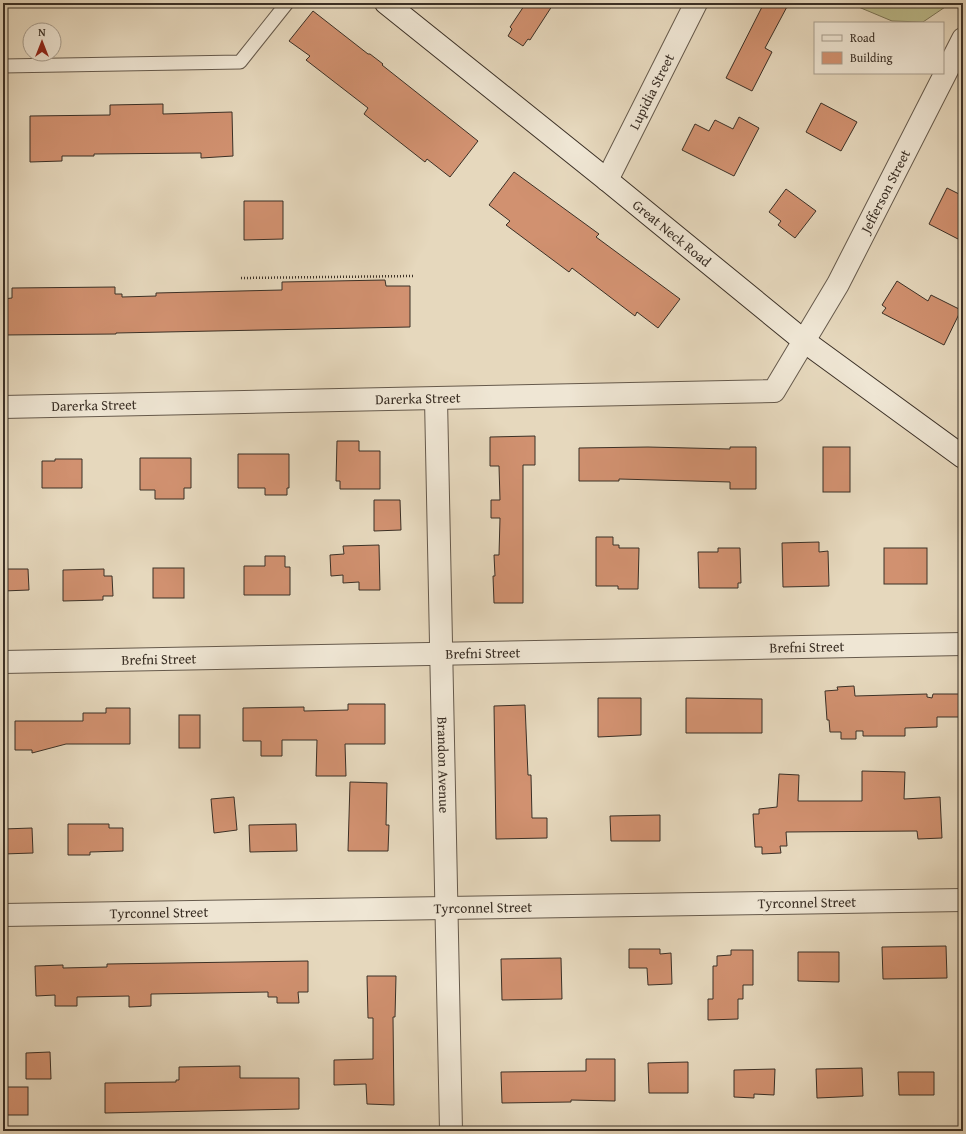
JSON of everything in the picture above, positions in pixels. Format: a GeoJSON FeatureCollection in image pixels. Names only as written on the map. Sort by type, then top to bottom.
{"type":"FeatureCollection","features":[{"type":"Feature","properties":{"kind":"street","name":"Great Neck Road"},"geometry":{"type":"LineString","coordinates":[[386,3],[607,180],[804,341],[963,457]]}},
{"type":"Feature","properties":{"kind":"street","name":"Lupidia Street"},"geometry":{"type":"LineString","coordinates":[[607,180],[696,3]]}},
{"type":"Feature","properties":{"kind":"street","name":"Jefferson Street"},"geometry":{"type":"LineString","coordinates":[[804,341],[838,284],[963,39]]}},
{"type":"Feature","properties":{"kind":"street","name":"Darerka Street"},"geometry":{"type":"LineString","coordinates":[[3,407],[774,391],[804,341]]}},
{"type":"Feature","properties":{"kind":"street","name":"Brandon Avenue"},"geometry":{"type":"LineString","coordinates":[[436,399],[451,1131]]}},
{"type":"Feature","properties":{"kind":"street","name":"Brefni Street"},"geometry":{"type":"LineString","coordinates":[[3,662],[963,644]]}},
{"type":"Feature","properties":{"kind":"street","name":"Tyrconnel Street"},"geometry":{"type":"LineString","coordinates":[[3,915],[963,900]]}},
{"type":"Feature","properties":{"kind":"lane"},"geometry":{"type":"LineString","coordinates":[[3,66],[240,62],[288,3]]}},
{"type":"Feature","properties":{"kind":"path"},"geometry":{"type":"LineString","coordinates":[[241,278],[413,276]]}},
{"type":"Feature","properties":{"kind":"green space"},"geometry":{"type":"Polygon","coordinates":[[[849,3],[951,3],[923,22],[892,21],[849,3]]]}},
{"type":"Feature","properties":{"kind":"building"},"geometry":{"type":"Polygon","coordinates":[[[526,3],[554,3],[530,40],[528,39],[523,46],[508,36],[512,29],[510,27],[526,3]]]}},
{"type":"Feature","properties":{"kind":"building"},"geometry":{"type":"Polygon","coordinates":[[[764,3],[789,3],[765,48],[772,52],[752,91],[726,78],[764,3]]]}},
{"type":"Feature","properties":{"kind":"building"},"geometry":{"type":"Polygon","coordinates":[[[313,11],[383,64],[382,65],[478,141],[450,177],[427,159],[425,162],[364,114],[368,108],[306,60],[310,56],[289,41],[313,11]]]}},
{"type":"Feature","properties":{"kind":"building"},"geometry":{"type":"Polygon","coordinates":[[[821,103],[857,122],[841,151],[806,132],[821,103]]]}},
{"type":"Feature","properties":{"kind":"building"},"geometry":{"type":"Polygon","coordinates":[[[163,104],[163,114],[232,112],[233,156],[201,158],[201,153],[94,154],[94,156],[62,156],[62,161],[30,162],[30,116],[110,115],[110,105],[163,104]]]}},
{"type":"Feature","properties":{"kind":"building"},"geometry":{"type":"Polygon","coordinates":[[[739,117],[759,128],[734,176],[682,150],[695,124],[709,131],[715,120],[733,129],[739,117]]]}},
{"type":"Feature","properties":{"kind":"building"},"geometry":{"type":"Polygon","coordinates":[[[514,172],[599,234],[596,237],[680,299],[658,328],[637,312],[635,316],[572,268],[569,272],[506,225],[510,221],[489,205],[514,172]]]}},
{"type":"Feature","properties":{"kind":"building"},"geometry":{"type":"Polygon","coordinates":[[[947,188],[963,196],[963,229],[958,239],[929,224],[947,188]]]}},
{"type":"Feature","properties":{"kind":"building"},"geometry":{"type":"Polygon","coordinates":[[[786,189],[816,211],[795,238],[778,225],[781,221],[769,212],[786,189]]]}},
{"type":"Feature","properties":{"kind":"building"},"geometry":{"type":"Polygon","coordinates":[[[244,201],[283,201],[283,239],[244,240],[244,201]]]}},
{"type":"Feature","properties":{"kind":"building"},"geometry":{"type":"Polygon","coordinates":[[[385,280],[386,286],[410,286],[410,327],[116,334],[3,335],[3,299],[12,298],[12,288],[115,287],[115,294],[122,294],[122,297],[156,296],[156,293],[282,290],[282,282],[385,280]]]}},
{"type":"Feature","properties":{"kind":"building"},"geometry":{"type":"Polygon","coordinates":[[[897,281],[928,301],[931,295],[961,310],[944,345],[882,313],[886,308],[882,305],[897,281]]]}},
{"type":"Feature","properties":{"kind":"building"},"geometry":{"type":"Polygon","coordinates":[[[535,436],[535,465],[523,465],[523,603],[494,603],[494,555],[499,555],[500,518],[491,518],[491,500],[500,500],[499,466],[490,466],[490,437],[535,436]]]}},
{"type":"Feature","properties":{"kind":"building"},"geometry":{"type":"Polygon","coordinates":[[[337,441],[359,441],[359,451],[380,451],[380,489],[340,489],[340,481],[336,481],[337,441]]]}},
{"type":"Feature","properties":{"kind":"building"},"geometry":{"type":"Polygon","coordinates":[[[648,447],[730,449],[730,447],[756,447],[756,489],[730,489],[730,482],[619,479],[619,481],[579,481],[579,448],[648,447]]]}},
{"type":"Feature","properties":{"kind":"building"},"geometry":{"type":"Polygon","coordinates":[[[823,447],[850,447],[850,492],[823,492],[823,447]]]}},
{"type":"Feature","properties":{"kind":"building"},"geometry":{"type":"Polygon","coordinates":[[[238,454],[289,454],[289,488],[287,488],[287,495],[265,495],[265,488],[238,488],[238,454]]]}},
{"type":"Feature","properties":{"kind":"building"},"geometry":{"type":"Polygon","coordinates":[[[140,458],[191,458],[191,488],[184,488],[184,499],[155,499],[155,490],[140,490],[140,458]]]}},
{"type":"Feature","properties":{"kind":"building"},"geometry":{"type":"Polygon","coordinates":[[[55,459],[82,459],[82,488],[42,488],[42,461],[55,461],[55,459]]]}},
{"type":"Feature","properties":{"kind":"building"},"geometry":{"type":"Polygon","coordinates":[[[374,500],[400,500],[401,530],[374,531],[374,500]]]}},
{"type":"Feature","properties":{"kind":"building"},"geometry":{"type":"Polygon","coordinates":[[[596,537],[613,537],[613,545],[619,545],[619,548],[639,548],[638,589],[618,589],[618,586],[596,586],[596,537]]]}},
{"type":"Feature","properties":{"kind":"building"},"geometry":{"type":"Polygon","coordinates":[[[819,542],[819,552],[828,551],[829,586],[783,587],[782,543],[819,542]]]}},
{"type":"Feature","properties":{"kind":"building"},"geometry":{"type":"Polygon","coordinates":[[[379,545],[380,590],[359,590],[359,582],[343,583],[343,575],[331,576],[330,555],[344,554],[343,546],[379,545]]]}},
{"type":"Feature","properties":{"kind":"building"},"geometry":{"type":"Polygon","coordinates":[[[718,548],[740,548],[741,583],[738,583],[738,588],[699,588],[698,552],[718,552],[718,548]]]}},
{"type":"Feature","properties":{"kind":"building"},"geometry":{"type":"Polygon","coordinates":[[[884,548],[927,548],[927,584],[884,584],[884,548]]]}},
{"type":"Feature","properties":{"kind":"building"},"geometry":{"type":"Polygon","coordinates":[[[265,556],[285,556],[285,567],[290,567],[290,595],[244,595],[244,566],[265,566],[265,556]]]}},
{"type":"Feature","properties":{"kind":"building"},"geometry":{"type":"Polygon","coordinates":[[[153,568],[184,568],[184,598],[153,598],[153,568]]]}},
{"type":"Feature","properties":{"kind":"building"},"geometry":{"type":"Polygon","coordinates":[[[3,569],[28,569],[29,590],[3,591],[3,569]]]}},
{"type":"Feature","properties":{"kind":"building"},"geometry":{"type":"Polygon","coordinates":[[[104,569],[104,576],[112,576],[113,596],[103,596],[103,600],[63,601],[63,570],[104,569]]]}},
{"type":"Feature","properties":{"kind":"building"},"geometry":{"type":"Polygon","coordinates":[[[854,686],[855,696],[927,694],[927,697],[932,698],[933,694],[963,694],[963,717],[937,717],[937,727],[905,728],[905,736],[863,736],[863,731],[856,731],[856,739],[841,739],[841,732],[830,732],[829,720],[827,720],[825,691],[838,690],[837,687],[854,686]]]}},
{"type":"Feature","properties":{"kind":"building"},"geometry":{"type":"Polygon","coordinates":[[[598,698],[641,698],[641,735],[598,737],[598,698]]]}},
{"type":"Feature","properties":{"kind":"building"},"geometry":{"type":"Polygon","coordinates":[[[686,698],[762,699],[762,733],[686,733],[686,698]]]}},
{"type":"Feature","properties":{"kind":"building"},"geometry":{"type":"Polygon","coordinates":[[[348,704],[385,704],[385,744],[345,744],[346,776],[316,776],[317,740],[282,740],[282,756],[261,756],[261,741],[243,741],[243,708],[304,707],[304,711],[348,710],[348,704]]]}},
{"type":"Feature","properties":{"kind":"building"},"geometry":{"type":"Polygon","coordinates":[[[525,705],[528,775],[531,775],[532,818],[547,818],[547,838],[496,839],[494,706],[525,705]]]}},
{"type":"Feature","properties":{"kind":"building"},"geometry":{"type":"Polygon","coordinates":[[[106,708],[130,708],[130,744],[66,744],[32,753],[32,750],[15,750],[15,721],[83,721],[83,713],[106,713],[106,708]]]}},
{"type":"Feature","properties":{"kind":"building"},"geometry":{"type":"Polygon","coordinates":[[[179,715],[200,715],[200,748],[179,748],[179,715]]]}},
{"type":"Feature","properties":{"kind":"building"},"geometry":{"type":"Polygon","coordinates":[[[862,771],[905,772],[904,799],[940,797],[942,838],[918,839],[917,831],[786,832],[787,846],[780,846],[781,853],[762,854],[762,847],[755,847],[753,814],[759,814],[759,809],[777,807],[779,774],[799,775],[798,801],[862,801],[862,771]]]}},
{"type":"Feature","properties":{"kind":"building"},"geometry":{"type":"Polygon","coordinates":[[[350,782],[387,783],[386,825],[389,825],[388,851],[348,851],[350,782]]]}},
{"type":"Feature","properties":{"kind":"building"},"geometry":{"type":"Polygon","coordinates":[[[234,797],[237,830],[214,833],[211,799],[234,797]]]}},
{"type":"Feature","properties":{"kind":"building"},"geometry":{"type":"Polygon","coordinates":[[[660,815],[660,841],[611,841],[610,816],[660,815]]]}},
{"type":"Feature","properties":{"kind":"building"},"geometry":{"type":"Polygon","coordinates":[[[68,824],[109,824],[109,828],[123,828],[123,851],[90,852],[90,855],[68,855],[68,824]]]}},
{"type":"Feature","properties":{"kind":"building"},"geometry":{"type":"Polygon","coordinates":[[[296,824],[297,851],[250,852],[249,825],[296,824]]]}},
{"type":"Feature","properties":{"kind":"building"},"geometry":{"type":"Polygon","coordinates":[[[32,828],[33,853],[3,854],[3,829],[32,828]]]}},
{"type":"Feature","properties":{"kind":"building"},"geometry":{"type":"Polygon","coordinates":[[[946,946],[947,978],[883,979],[882,947],[946,946]]]}},
{"type":"Feature","properties":{"kind":"building"},"geometry":{"type":"Polygon","coordinates":[[[629,949],[660,949],[660,954],[671,953],[672,984],[648,985],[647,968],[629,968],[629,949]]]}},
{"type":"Feature","properties":{"kind":"building"},"geometry":{"type":"Polygon","coordinates":[[[731,950],[753,950],[753,985],[743,985],[743,999],[738,999],[738,1019],[708,1020],[708,999],[713,999],[713,966],[717,966],[717,956],[731,955],[731,950]]]}},
{"type":"Feature","properties":{"kind":"building"},"geometry":{"type":"Polygon","coordinates":[[[798,952],[839,952],[839,982],[798,981],[798,952]]]}},
{"type":"Feature","properties":{"kind":"building"},"geometry":{"type":"Polygon","coordinates":[[[561,958],[562,999],[502,1000],[501,959],[561,958]]]}},
{"type":"Feature","properties":{"kind":"building"},"geometry":{"type":"Polygon","coordinates":[[[308,961],[308,992],[298,992],[299,1003],[277,1003],[277,997],[268,997],[268,992],[151,994],[151,1006],[129,1007],[129,996],[77,997],[77,1006],[55,1006],[55,995],[36,996],[35,966],[63,965],[63,968],[107,967],[107,964],[308,961]]]}},
{"type":"Feature","properties":{"kind":"building"},"geometry":{"type":"Polygon","coordinates":[[[367,976],[396,976],[395,1017],[393,1017],[394,1105],[367,1104],[366,1084],[334,1085],[334,1060],[373,1059],[373,1018],[368,1018],[367,976]]]}},
{"type":"Feature","properties":{"kind":"building"},"geometry":{"type":"Polygon","coordinates":[[[50,1052],[51,1079],[26,1079],[26,1053],[50,1052]]]}},
{"type":"Feature","properties":{"kind":"building"},"geometry":{"type":"Polygon","coordinates":[[[586,1059],[615,1059],[615,1101],[571,1100],[571,1102],[502,1103],[501,1072],[586,1071],[586,1059]]]}},
{"type":"Feature","properties":{"kind":"building"},"geometry":{"type":"Polygon","coordinates":[[[688,1062],[688,1093],[649,1093],[648,1063],[688,1062]]]}},
{"type":"Feature","properties":{"kind":"building"},"geometry":{"type":"Polygon","coordinates":[[[240,1066],[240,1078],[299,1078],[299,1109],[105,1113],[105,1083],[176,1082],[176,1080],[179,1080],[179,1067],[240,1066]]]}},
{"type":"Feature","properties":{"kind":"building"},"geometry":{"type":"Polygon","coordinates":[[[862,1068],[863,1096],[817,1098],[816,1069],[862,1068]]]}},
{"type":"Feature","properties":{"kind":"building"},"geometry":{"type":"Polygon","coordinates":[[[775,1069],[774,1095],[754,1094],[754,1098],[734,1097],[734,1070],[775,1069]]]}},
{"type":"Feature","properties":{"kind":"building"},"geometry":{"type":"Polygon","coordinates":[[[898,1072],[934,1072],[934,1095],[899,1095],[898,1072]]]}},
{"type":"Feature","properties":{"kind":"building"},"geometry":{"type":"Polygon","coordinates":[[[3,1087],[28,1087],[28,1115],[3,1115],[3,1087]]]}}]}
